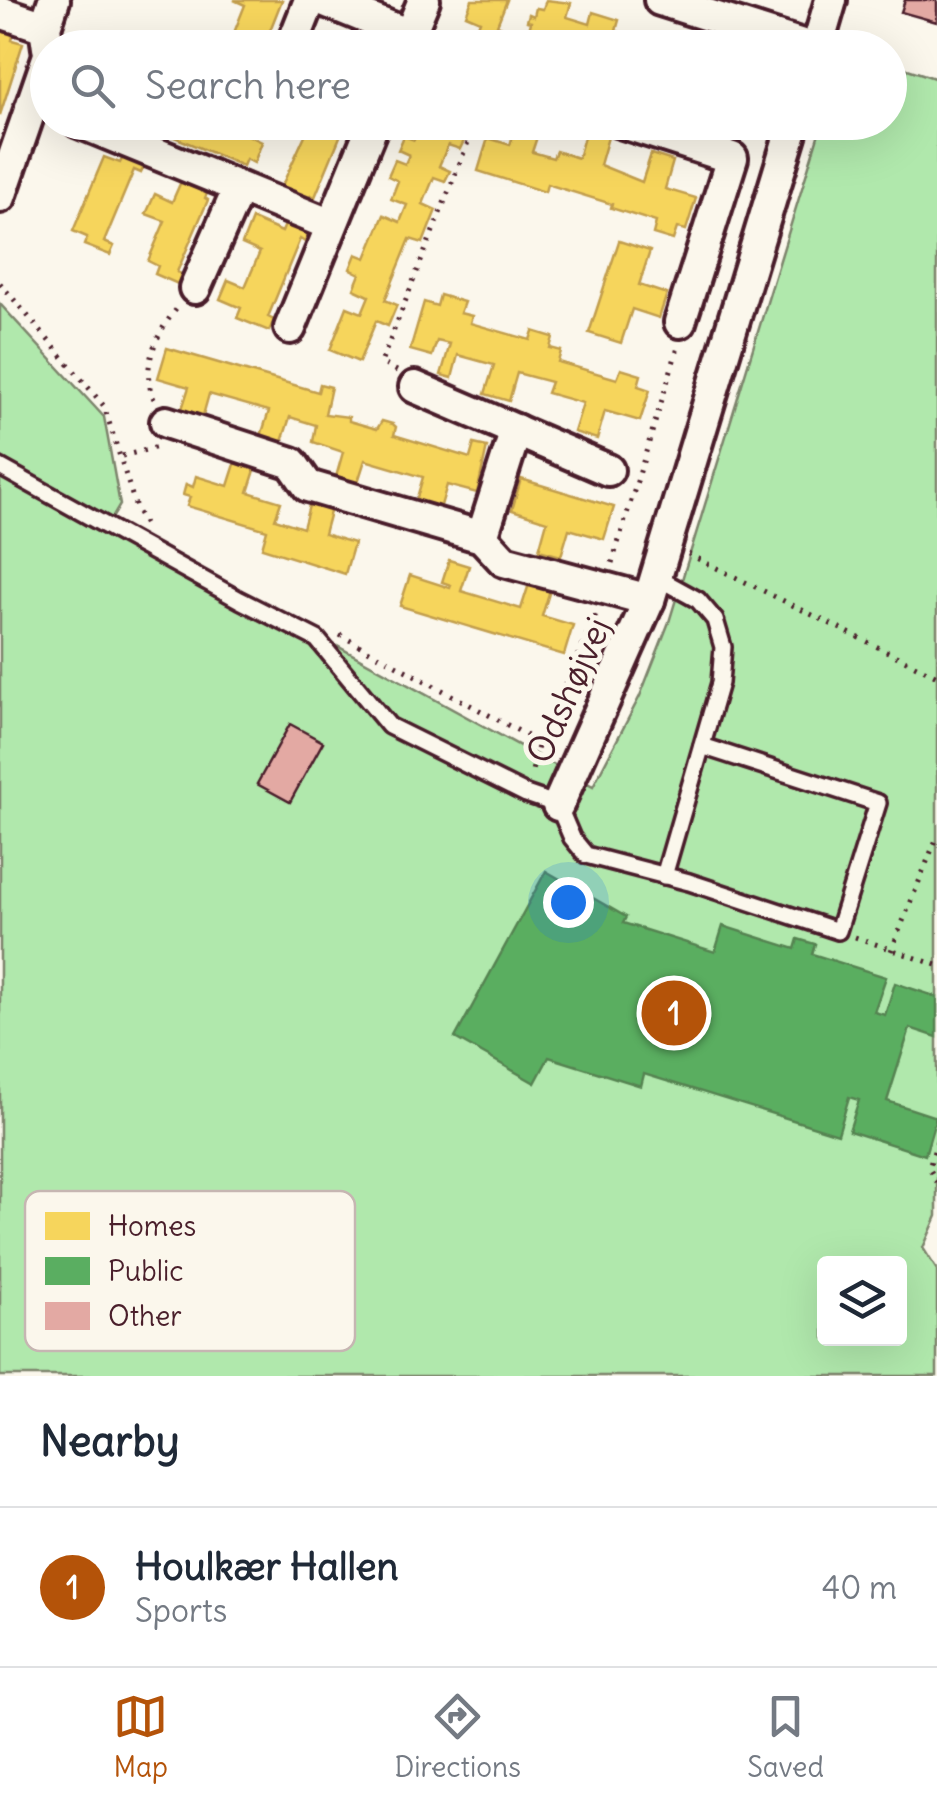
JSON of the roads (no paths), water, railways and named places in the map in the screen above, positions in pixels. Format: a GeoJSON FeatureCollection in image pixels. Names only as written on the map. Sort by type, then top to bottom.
{"type":"FeatureCollection","features":[{"type":"Feature","properties":{"kind":"street"},"geometry":{"type":"LineString","coordinates":[[298,30],[310,0]]}},
{"type":"Feature","properties":{"kind":"street"},"geometry":{"type":"LineString","coordinates":[[323,0],[384,30]]}},
{"type":"Feature","properties":{"kind":"street"},"geometry":{"type":"LineString","coordinates":[[412,30],[424,0]]}},
{"type":"Feature","properties":{"kind":"street"},"geometry":{"type":"LineString","coordinates":[[660,0],[756,30]]}},
{"type":"Feature","properties":{"kind":"street"},"geometry":{"type":"LineString","coordinates":[[821,30],[832,0]]}},
{"type":"Feature","properties":{"kind":"street"},"geometry":{"type":"LineString","coordinates":[[0,12],[49,25]]}},
{"type":"Feature","properties":{"kind":"street"},"geometry":{"type":"LineString","coordinates":[[0,197],[30,127]]}},
{"type":"Feature","properties":{"kind":"street"},"geometry":{"type":"LineString","coordinates":[[123,140],[332,225]]}},
{"type":"Feature","properties":{"kind":"street"},"geometry":{"type":"LineString","coordinates":[[290,328],[367,140]]}},
{"type":"Feature","properties":{"kind":"street"},"geometry":{"type":"LineString","coordinates":[[676,140],[732,158],[680,322]]}},
{"type":"Feature","properties":{"kind":"street","name":"Odshøjvej"},"geometry":{"type":"LineString","coordinates":[[558,805],[653,588],[788,140]]}},
{"type":"Feature","properties":{"kind":"street"},"geometry":{"type":"LineString","coordinates":[[195,288],[239,188]]}},
{"type":"Feature","properties":{"kind":"street"},"geometry":{"type":"LineString","coordinates":[[702,252],[749,265]]}},
{"type":"Feature","properties":{"kind":"street"},"geometry":{"type":"LineString","coordinates":[[415,387],[608,470]]}},
{"type":"Feature","properties":{"kind":"street","name":"Odshøjvej"},"geometry":{"type":"LineString","coordinates":[[166,422],[292,462],[308,486],[482,537],[504,561],[604,588],[653,588]]}},
{"type":"Feature","properties":{"kind":"street"},"geometry":{"type":"LineString","coordinates":[[482,537],[516,430]]}},
{"type":"Feature","properties":{"kind":"lane","name":"Odshøjvej"},"geometry":{"type":"LineString","coordinates":[[0,467],[317,640],[389,726],[526,794],[558,805]]}},
{"type":"Feature","properties":{"kind":"lane"},"geometry":{"type":"LineString","coordinates":[[653,588],[698,600],[715,620],[723,647],[720,682],[664,876]]}},
{"type":"Feature","properties":{"kind":"lane"},"geometry":{"type":"LineString","coordinates":[[558,805],[572,838],[586,855],[838,931],[878,803],[702,746]]}},
{"type":"Feature","properties":{"kind":"place","name":"Houlkær Hallen"},"geometry":{"type":"Point","coordinates":[674,1013]}}]}
